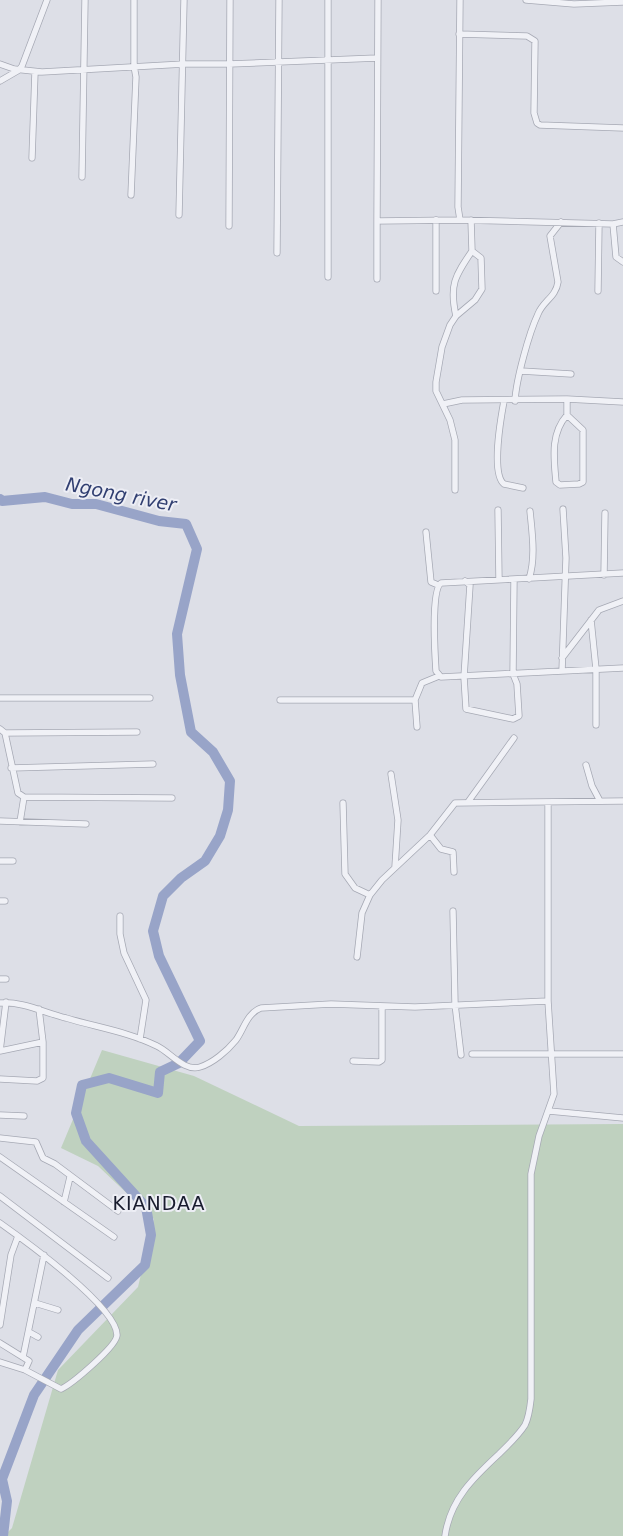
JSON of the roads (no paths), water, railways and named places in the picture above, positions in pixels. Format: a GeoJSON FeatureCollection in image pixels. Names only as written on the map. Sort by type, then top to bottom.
{"type":"FeatureCollection","features":[{"type":"Feature","properties":{"kind":"street"},"geometry":{"type":"LineString","coordinates":[[0,81],[19,70],[47,0]]}},
{"type":"Feature","properties":{"kind":"street"},"geometry":{"type":"LineString","coordinates":[[82,177],[85,0]]}},
{"type":"Feature","properties":{"kind":"street"},"geometry":{"type":"LineString","coordinates":[[131,195],[136,77],[134,66],[134,0]]}},
{"type":"Feature","properties":{"kind":"street"},"geometry":{"type":"LineString","coordinates":[[179,215],[184,0]]}},
{"type":"Feature","properties":{"kind":"street"},"geometry":{"type":"LineString","coordinates":[[229,226],[230,0]]}},
{"type":"Feature","properties":{"kind":"street"},"geometry":{"type":"LineString","coordinates":[[277,253],[280,0]]}},
{"type":"Feature","properties":{"kind":"street"},"geometry":{"type":"LineString","coordinates":[[328,0],[328,277]]}},
{"type":"Feature","properties":{"kind":"street"},"geometry":{"type":"LineString","coordinates":[[378,0],[378,280]]}},
{"type":"Feature","properties":{"kind":"street"},"geometry":{"type":"LineString","coordinates":[[460,0],[458,207],[460,220]]}},
{"type":"Feature","properties":{"kind":"street"},"geometry":{"type":"LineString","coordinates":[[526,0],[623,2]]}},
{"type":"Feature","properties":{"kind":"street"},"geometry":{"type":"LineString","coordinates":[[459,34],[527,36],[535,41],[534,113],[537,123],[623,128]]}},
{"type":"Feature","properties":{"kind":"street"},"geometry":{"type":"LineString","coordinates":[[0,64],[19,70],[35,72],[134,66],[378,58]]}},
{"type":"Feature","properties":{"kind":"street"},"geometry":{"type":"LineString","coordinates":[[32,158],[35,72]]}},
{"type":"Feature","properties":{"kind":"street"},"geometry":{"type":"LineString","coordinates":[[436,220],[436,291]]}},
{"type":"Feature","properties":{"kind":"street"},"geometry":{"type":"LineString","coordinates":[[377,221],[472,220],[613,224],[623,222]]}},
{"type":"Feature","properties":{"kind":"street"},"geometry":{"type":"LineString","coordinates":[[456,316],[452,290],[455,278],[472,251],[472,220]]}},
{"type":"Feature","properties":{"kind":"street"},"geometry":{"type":"LineString","coordinates":[[515,401],[516,386],[538,312],[557,289],[558,282],[550,236],[561,222]]}},
{"type":"Feature","properties":{"kind":"street"},"geometry":{"type":"LineString","coordinates":[[598,291],[599,223]]}},
{"type":"Feature","properties":{"kind":"street"},"geometry":{"type":"LineString","coordinates":[[613,224],[616,257],[623,262]]}},
{"type":"Feature","properties":{"kind":"street"},"geometry":{"type":"LineString","coordinates":[[455,490],[455,440],[443,404],[436,391],[442,347],[450,325],[456,316],[475,300],[482,289],[481,258],[472,251]]}},
{"type":"Feature","properties":{"kind":"street"},"geometry":{"type":"LineString","coordinates":[[521,371],[571,374]]}},
{"type":"Feature","properties":{"kind":"street"},"geometry":{"type":"LineString","coordinates":[[443,404],[462,400],[568,399],[623,402]]}},
{"type":"Feature","properties":{"kind":"street"},"geometry":{"type":"LineString","coordinates":[[566,415],[583,430],[583,482],[560,485],[556,482],[554,466],[555,435],[558,426],[566,415],[568,399]]}},
{"type":"Feature","properties":{"kind":"street"},"geometry":{"type":"LineString","coordinates":[[504,401],[498,438],[499,477],[504,484],[523,488]]}},
{"type":"Feature","properties":{"kind":"street"},"geometry":{"type":"LineString","coordinates":[[562,671],[565,576],[563,509]]}},
{"type":"Feature","properties":{"kind":"street"},"geometry":{"type":"LineString","coordinates":[[498,510],[499,580]]}},
{"type":"Feature","properties":{"kind":"street"},"geometry":{"type":"LineString","coordinates":[[529,579],[532,571],[530,511]]}},
{"type":"Feature","properties":{"kind":"street"},"geometry":{"type":"LineString","coordinates":[[604,575],[605,513]]}},
{"type":"Feature","properties":{"kind":"street"},"geometry":{"type":"LineString","coordinates":[[426,532],[431,582],[438,585],[441,583],[466,581],[623,573]]}},
{"type":"Feature","properties":{"kind":"street"},"geometry":{"type":"LineString","coordinates":[[466,581],[470,585],[464,676],[466,710],[513,719],[520,716],[513,674],[514,580]]}},
{"type":"Feature","properties":{"kind":"street"},"geometry":{"type":"LineString","coordinates":[[438,585],[436,590],[435,621],[436,667],[439,676]]}},
{"type":"Feature","properties":{"kind":"street"},"geometry":{"type":"LineString","coordinates":[[562,658],[599,610],[623,601]]}},
{"type":"Feature","properties":{"kind":"street"},"geometry":{"type":"LineString","coordinates":[[591,620],[596,669],[596,725]]}},
{"type":"Feature","properties":{"kind":"street"},"geometry":{"type":"LineString","coordinates":[[417,727],[415,700],[422,683],[439,676],[623,668]]}},
{"type":"Feature","properties":{"kind":"street"},"geometry":{"type":"LineString","coordinates":[[0,698],[150,698]]}},
{"type":"Feature","properties":{"kind":"street"},"geometry":{"type":"LineString","coordinates":[[280,700],[415,700]]}},
{"type":"Feature","properties":{"kind":"street"},"geometry":{"type":"LineString","coordinates":[[137,732],[2,731],[18,794],[24,797],[172,798]]}},
{"type":"Feature","properties":{"kind":"street"},"geometry":{"type":"LineString","coordinates":[[468,802],[514,738]]}},
{"type":"Feature","properties":{"kind":"street"},"geometry":{"type":"LineString","coordinates":[[11,768],[153,764]]}},
{"type":"Feature","properties":{"kind":"street"},"geometry":{"type":"LineString","coordinates":[[586,764],[592,786],[600,801]]}},
{"type":"Feature","properties":{"kind":"street"},"geometry":{"type":"LineString","coordinates":[[391,774],[398,820],[395,867]]}},
{"type":"Feature","properties":{"kind":"street"},"geometry":{"type":"LineString","coordinates":[[20,822],[24,797]]}},
{"type":"Feature","properties":{"kind":"street"},"geometry":{"type":"LineString","coordinates":[[357,957],[362,913],[370,895],[395,867],[430,835],[452,805],[468,802],[623,801]]}},
{"type":"Feature","properties":{"kind":"street"},"geometry":{"type":"LineString","coordinates":[[343,802],[345,874],[355,888],[370,895]]}},
{"type":"Feature","properties":{"kind":"street"},"geometry":{"type":"LineString","coordinates":[[445,1536],[450,1513],[461,1493],[474,1477],[520,1432],[529,1412],[532,1399],[531,1174],[536,1146],[554,1094],[548,1001],[548,802]]}},
{"type":"Feature","properties":{"kind":"street"},"geometry":{"type":"LineString","coordinates":[[0,821],[86,824]]}},
{"type":"Feature","properties":{"kind":"street"},"geometry":{"type":"LineString","coordinates":[[430,835],[441,849],[453,852],[454,872]]}},
{"type":"Feature","properties":{"kind":"street"},"geometry":{"type":"LineString","coordinates":[[0,861],[12,861]]}},
{"type":"Feature","properties":{"kind":"street"},"geometry":{"type":"LineString","coordinates":[[454,911],[455,1004],[461,1055]]}},
{"type":"Feature","properties":{"kind":"street"},"geometry":{"type":"LineString","coordinates":[[120,916],[120,934],[124,953],[146,1000],[140,1039]]}},
{"type":"Feature","properties":{"kind":"street"},"geometry":{"type":"LineString","coordinates":[[43,1042],[0,1051],[3,1002],[39,1009],[140,1039],[168,1052],[186,1066],[200,1067],[224,1052],[236,1040],[249,1016],[260,1008],[331,1004],[382,1008],[548,1001]]}},
{"type":"Feature","properties":{"kind":"street"},"geometry":{"type":"LineString","coordinates":[[353,1060],[379,1062],[382,1060],[382,1008]]}},
{"type":"Feature","properties":{"kind":"street"},"geometry":{"type":"LineString","coordinates":[[0,1079],[42,1080],[43,1042],[39,1009]]}},
{"type":"Feature","properties":{"kind":"street"},"geometry":{"type":"LineString","coordinates":[[472,1054],[623,1054]]}},
{"type":"Feature","properties":{"kind":"street"},"geometry":{"type":"LineString","coordinates":[[549,1110],[623,1118]]}},
{"type":"Feature","properties":{"kind":"street"},"geometry":{"type":"LineString","coordinates":[[0,1115],[24,1116]]}},
{"type":"Feature","properties":{"kind":"street"},"geometry":{"type":"LineString","coordinates":[[0,1138],[36,1142],[42,1158],[55,1164],[118,1211]]}},
{"type":"Feature","properties":{"kind":"street"},"geometry":{"type":"LineString","coordinates":[[0,1157],[114,1238]]}},
{"type":"Feature","properties":{"kind":"street"},"geometry":{"type":"LineString","coordinates":[[64,1202],[70,1176]]}},
{"type":"Feature","properties":{"kind":"street"},"geometry":{"type":"LineString","coordinates":[[0,1196],[108,1278]]}},
{"type":"Feature","properties":{"kind":"street"},"geometry":{"type":"LineString","coordinates":[[0,1223],[44,1255],[93,1296],[113,1323],[117,1335],[113,1346],[66,1387],[58,1389],[26,1370],[0,1362]]}},
{"type":"Feature","properties":{"kind":"street"},"geometry":{"type":"LineString","coordinates":[[0,1325],[11,1255],[18,1236]]}},
{"type":"Feature","properties":{"kind":"street"},"geometry":{"type":"LineString","coordinates":[[23,1357],[44,1255]]}},
{"type":"Feature","properties":{"kind":"street"},"geometry":{"type":"LineString","coordinates":[[35,1303],[58,1310]]}},
{"type":"Feature","properties":{"kind":"street"},"geometry":{"type":"LineString","coordinates":[[29,1332],[38,1337]]}},
{"type":"Feature","properties":{"kind":"street"},"geometry":{"type":"LineString","coordinates":[[0,1344],[29,1361],[26,1370]]}},
{"type":"Feature","properties":{"kind":"waterway","name":"Ngong river"},"geometry":{"type":"LineString","coordinates":[[0,499],[2,501],[45,497],[72,504],[96,504],[159,521],[186,524],[197,549],[177,634],[180,675],[191,732],[213,752],[230,781],[228,810],[220,836],[205,861],[181,878],[163,896],[153,931],[159,956],[200,1041],[179,1063],[160,1072],[158,1093],[109,1078],[82,1085],[76,1113],[86,1141],[146,1207],[151,1235],[145,1265],[78,1330],[34,1395],[2,1479],[7,1501],[3,1536]]}},
{"type":"Feature","properties":{"kind":"district","name":"KIANDAA"},"geometry":{"type":"Point","coordinates":[159,1203]}}]}
